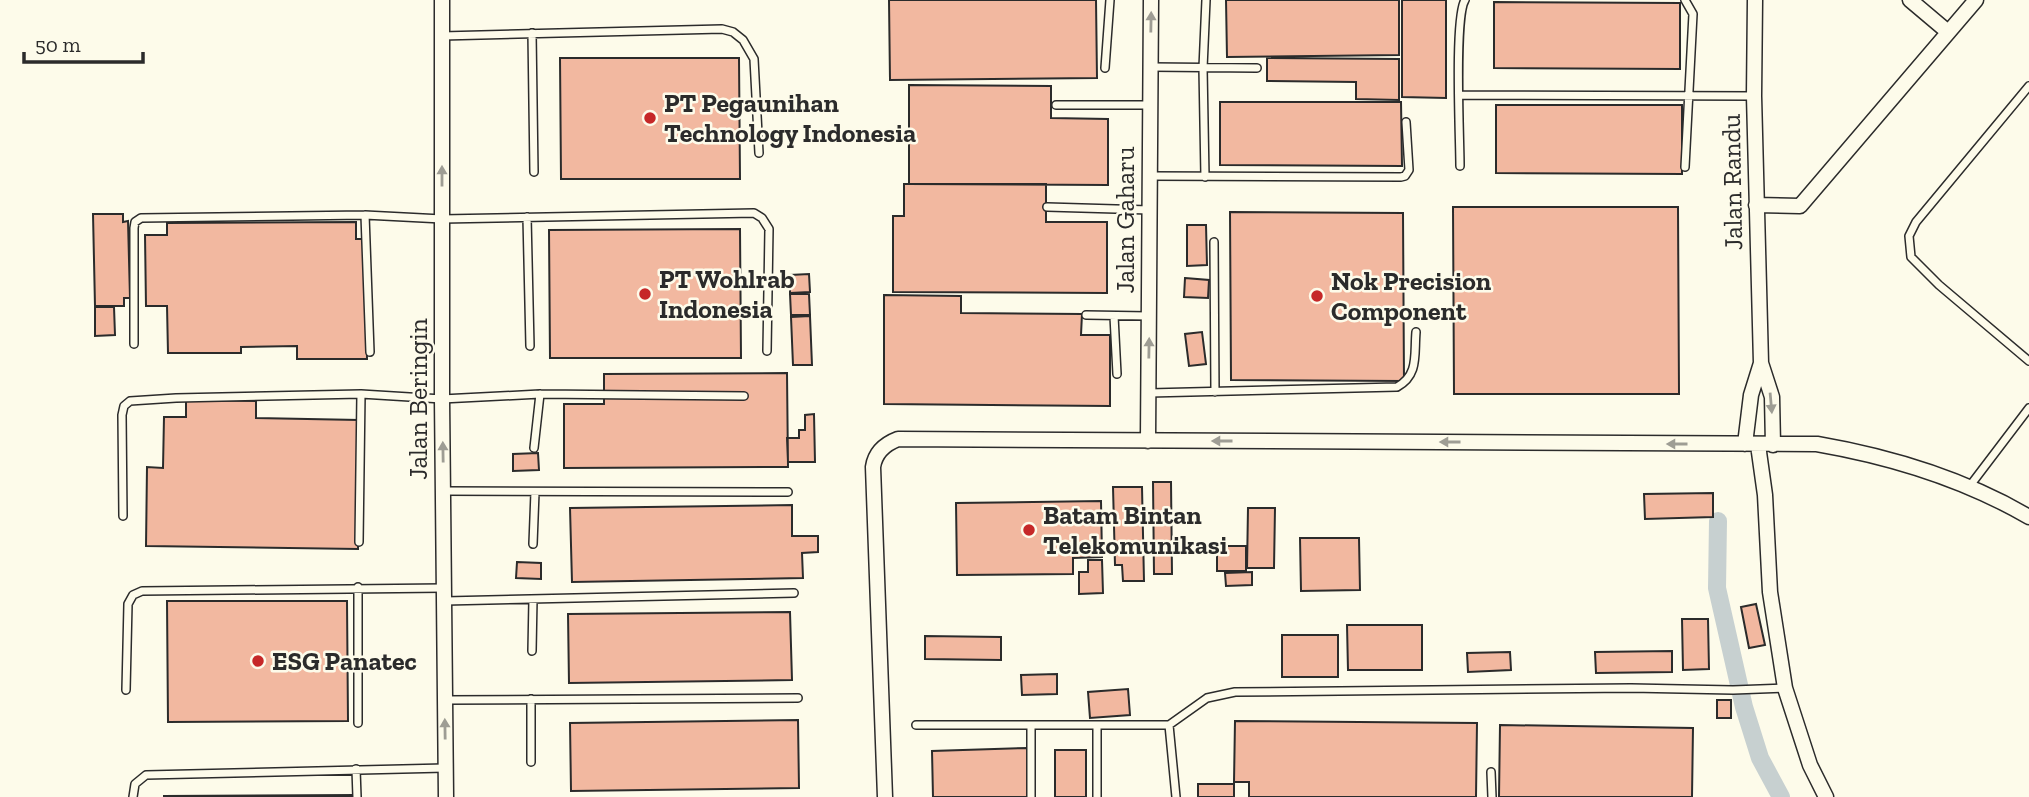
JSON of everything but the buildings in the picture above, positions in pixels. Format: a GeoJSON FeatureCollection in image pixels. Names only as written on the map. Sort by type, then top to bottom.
{"type":"FeatureCollection","features":[{"type":"Feature","properties":{"kind":"street","name":"Jalan Beringin"},"geometry":{"type":"LineString","coordinates":[[442,0],[446,797]]}},
{"type":"Feature","properties":{"kind":"street","name":"Jalan Gaharu"},"geometry":{"type":"LineString","coordinates":[[1148,440],[1151,0]]}},
{"type":"Feature","properties":{"kind":"street","name":"Jalan Randu"},"geometry":{"type":"LineString","coordinates":[[1755,0],[1754,96],[1761,363],[1772,397],[1759,445]]}},
{"type":"Feature","properties":{"kind":"street"},"geometry":{"type":"LineString","coordinates":[[1910,0],[1948,32]]}},
{"type":"Feature","properties":{"kind":"street"},"geometry":{"type":"LineString","coordinates":[[1756,205],[1800,206],[1976,0]]}},
{"type":"Feature","properties":{"kind":"street","name":"Jalan Randu"},"geometry":{"type":"LineString","coordinates":[[1759,445],[1751,395],[1761,363]]}},
{"type":"Feature","properties":{"kind":"street"},"geometry":{"type":"LineString","coordinates":[[885,797],[873,481],[874,458],[889,443],[898,439],[1817,444],[1861,452],[1938,474],[2003,502],[2029,517]]}},
{"type":"Feature","properties":{"kind":"street"},"geometry":{"type":"LineString","coordinates":[[1759,445],[1765,495],[1770,592],[1785,688],[1810,765],[1826,797]]}},
{"type":"Feature","properties":{"kind":"lane"},"geometry":{"type":"LineString","coordinates":[[1105,68],[1110,0]]}},
{"type":"Feature","properties":{"kind":"lane"},"geometry":{"type":"LineString","coordinates":[[1205,177],[1203,68],[1206,0]]}},
{"type":"Feature","properties":{"kind":"lane"},"geometry":{"type":"LineString","coordinates":[[1460,166],[1460,14],[1465,0]]}},
{"type":"Feature","properties":{"kind":"lane"},"geometry":{"type":"LineString","coordinates":[[1685,0],[1693,14],[1685,167]]}},
{"type":"Feature","properties":{"kind":"lane"},"geometry":{"type":"LineString","coordinates":[[443,36],[722,29],[733,32],[743,40],[754,59],[759,153]]}},
{"type":"Feature","properties":{"kind":"lane"},"geometry":{"type":"LineString","coordinates":[[532,33],[534,172]]}},
{"type":"Feature","properties":{"kind":"lane"},"geometry":{"type":"LineString","coordinates":[[1151,67],[1257,68]]}},
{"type":"Feature","properties":{"kind":"lane"},"geometry":{"type":"LineString","coordinates":[[2029,86],[1916,222],[1909,236],[1911,257],[1939,285],[2029,361]]}},
{"type":"Feature","properties":{"kind":"lane"},"geometry":{"type":"LineString","coordinates":[[1460,95],[1754,96]]}},
{"type":"Feature","properties":{"kind":"lane"},"geometry":{"type":"LineString","coordinates":[[1056,105],[1150,105]]}},
{"type":"Feature","properties":{"kind":"lane"},"geometry":{"type":"LineString","coordinates":[[1150,176],[1401,177],[1409,170],[1406,122]]}},
{"type":"Feature","properties":{"kind":"lane"},"geometry":{"type":"LineString","coordinates":[[1047,207],[1150,209]]}},
{"type":"Feature","properties":{"kind":"lane"},"geometry":{"type":"LineString","coordinates":[[134,344],[134,228],[135,222],[141,218],[365,215],[442,219],[754,213],[758,214],[769,229],[767,351]]}},
{"type":"Feature","properties":{"kind":"lane"},"geometry":{"type":"LineString","coordinates":[[365,215],[370,352]]}},
{"type":"Feature","properties":{"kind":"lane"},"geometry":{"type":"LineString","coordinates":[[527,217],[530,346]]}},
{"type":"Feature","properties":{"kind":"lane"},"geometry":{"type":"LineString","coordinates":[[1214,242],[1215,392]]}},
{"type":"Feature","properties":{"kind":"lane"},"geometry":{"type":"LineString","coordinates":[[1086,315],[1149,316]]}},
{"type":"Feature","properties":{"kind":"lane"},"geometry":{"type":"LineString","coordinates":[[1114,316],[1117,374]]}},
{"type":"Feature","properties":{"kind":"lane"},"geometry":{"type":"LineString","coordinates":[[1148,393],[1397,387],[1412,374],[1416,332]]}},
{"type":"Feature","properties":{"kind":"lane"},"geometry":{"type":"LineString","coordinates":[[359,542],[361,394]]}},
{"type":"Feature","properties":{"kind":"lane"},"geometry":{"type":"LineString","coordinates":[[123,516],[122,415],[124,406],[130,401],[361,394],[442,398],[540,394],[744,396]]}},
{"type":"Feature","properties":{"kind":"lane"},"geometry":{"type":"LineString","coordinates":[[534,448],[540,394]]}},
{"type":"Feature","properties":{"kind":"lane"},"geometry":{"type":"LineString","coordinates":[[1969,487],[2029,408]]}},
{"type":"Feature","properties":{"kind":"lane"},"geometry":{"type":"LineString","coordinates":[[443,491],[788,492]]}},
{"type":"Feature","properties":{"kind":"lane"},"geometry":{"type":"LineString","coordinates":[[533,544],[535,492]]}},
{"type":"Feature","properties":{"kind":"lane"},"geometry":{"type":"LineString","coordinates":[[358,587],[358,723]]}},
{"type":"Feature","properties":{"kind":"lane"},"geometry":{"type":"LineString","coordinates":[[126,690],[128,604],[133,595],[142,591],[358,587],[533,599],[794,593]]}},
{"type":"Feature","properties":{"kind":"lane"},"geometry":{"type":"LineString","coordinates":[[532,652],[533,599]]}},
{"type":"Feature","properties":{"kind":"lane"},"geometry":{"type":"LineString","coordinates":[[916,725],[1169,726],[1207,698],[1235,692],[1617,688],[1733,691],[1785,688]]}},
{"type":"Feature","properties":{"kind":"lane"},"geometry":{"type":"LineString","coordinates":[[445,700],[797,698]]}},
{"type":"Feature","properties":{"kind":"lane"},"geometry":{"type":"LineString","coordinates":[[531,699],[531,762]]}},
{"type":"Feature","properties":{"kind":"lane"},"geometry":{"type":"LineString","coordinates":[[1031,725],[1031,797]]}},
{"type":"Feature","properties":{"kind":"lane"},"geometry":{"type":"LineString","coordinates":[[1097,725],[1097,797]]}},
{"type":"Feature","properties":{"kind":"lane"},"geometry":{"type":"LineString","coordinates":[[1169,726],[1176,797]]}},
{"type":"Feature","properties":{"kind":"lane"},"geometry":{"type":"LineString","coordinates":[[134,797],[135,784],[146,775],[446,768]]}},
{"type":"Feature","properties":{"kind":"lane"},"geometry":{"type":"LineString","coordinates":[[356,769],[357,797]]}},
{"type":"Feature","properties":{"kind":"lane"},"geometry":{"type":"LineString","coordinates":[[1491,772],[1492,797]]}},
{"type":"Feature","properties":{"kind":"waterway"},"geometry":{"type":"LineString","coordinates":[[1718,521],[1717,588],[1744,707],[1760,758],[1781,797]]}},
{"type":"Feature","properties":{"kind":"place","name":"PT Pegaunihan Technology Indonesia"},"geometry":{"type":"Point","coordinates":[650,118]}},
{"type":"Feature","properties":{"kind":"place","name":"PT Wohlrab Indonesia"},"geometry":{"type":"Point","coordinates":[645,294]}},
{"type":"Feature","properties":{"kind":"place","name":"Nok Precision Component"},"geometry":{"type":"Point","coordinates":[1317,296]}},
{"type":"Feature","properties":{"kind":"place","name":"Batam Bintan Telekomunikasi"},"geometry":{"type":"Point","coordinates":[1029,530]}},
{"type":"Feature","properties":{"kind":"place","name":"ESG Panatec"},"geometry":{"type":"Point","coordinates":[258,661]}}]}
